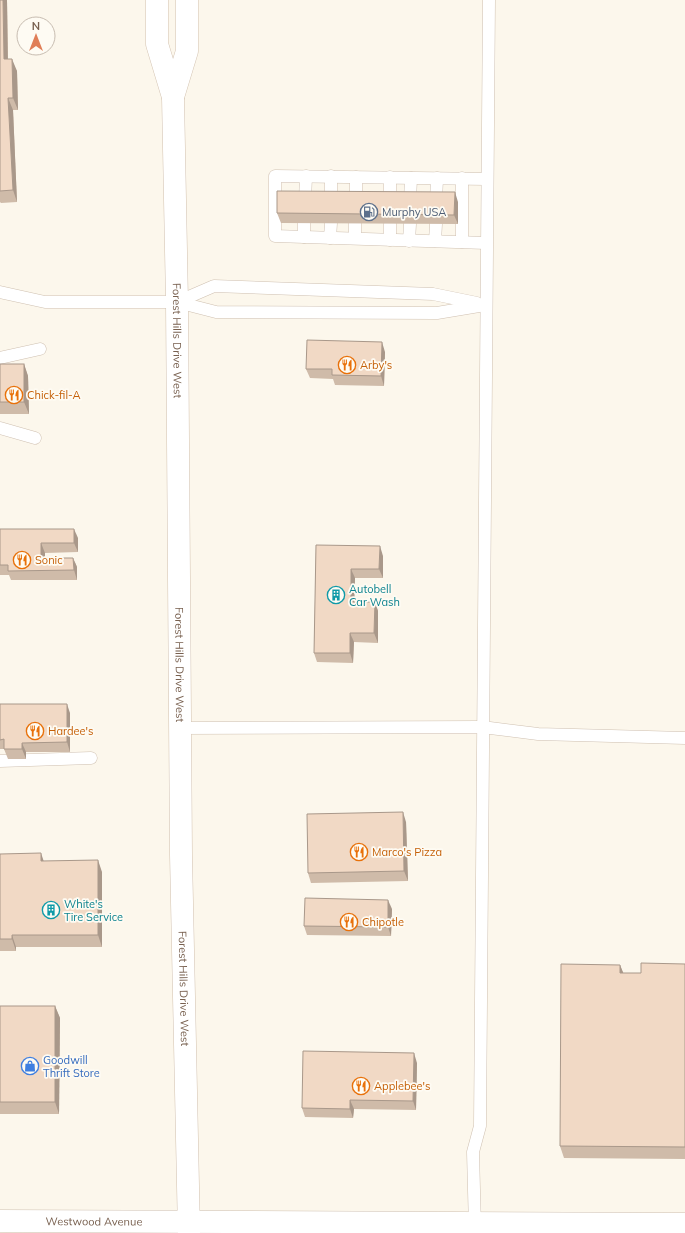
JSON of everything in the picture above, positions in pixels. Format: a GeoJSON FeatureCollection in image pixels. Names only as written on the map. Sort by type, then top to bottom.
{"type":"FeatureCollection","features":[{"type":"Feature","properties":{"kind":"main road","name":"Forest Hills Drive West"},"geometry":{"type":"LineString","coordinates":[[157,0],[158,44],[173,97],[177,302],[179,728],[189,1228]]}},
{"type":"Feature","properties":{"kind":"main road","name":"Forest Hills Drive West"},"geometry":{"type":"LineString","coordinates":[[173,97],[187,51],[187,0]]}},
{"type":"Feature","properties":{"kind":"main road","name":"Westwood Avenue"},"geometry":{"type":"LineString","coordinates":[[4,1225],[189,1228],[475,1229],[685,1224]]}},
{"type":"Feature","properties":{"kind":"lane"},"geometry":{"type":"LineString","coordinates":[[475,1229],[473,1152],[480,1126],[485,305],[489,0]]}},
{"type":"Feature","properties":{"kind":"lane"},"geometry":{"type":"LineString","coordinates":[[486,243],[275,236],[275,176],[487,179]]}},
{"type":"Feature","properties":{"kind":"lane"},"geometry":{"type":"LineString","coordinates":[[305,200],[306,176]]}},
{"type":"Feature","properties":{"kind":"lane"},"geometry":{"type":"LineString","coordinates":[[331,176],[331,200]]}},
{"type":"Feature","properties":{"kind":"lane"},"geometry":{"type":"LineString","coordinates":[[356,177],[356,201]]}},
{"type":"Feature","properties":{"kind":"lane"},"geometry":{"type":"LineString","coordinates":[[390,177],[390,201]]}},
{"type":"Feature","properties":{"kind":"lane"},"geometry":{"type":"LineString","coordinates":[[410,201],[411,178]]}},
{"type":"Feature","properties":{"kind":"lane"},"geometry":{"type":"LineString","coordinates":[[436,202],[437,178]]}},
{"type":"Feature","properties":{"kind":"lane"},"geometry":{"type":"LineString","coordinates":[[462,178],[462,242]]}},
{"type":"Feature","properties":{"kind":"lane"},"geometry":{"type":"LineString","coordinates":[[304,223],[304,237]]}},
{"type":"Feature","properties":{"kind":"lane"},"geometry":{"type":"LineString","coordinates":[[330,238],[331,223]]}},
{"type":"Feature","properties":{"kind":"lane"},"geometry":{"type":"LineString","coordinates":[[355,223],[355,238]]}},
{"type":"Feature","properties":{"kind":"lane"},"geometry":{"type":"LineString","coordinates":[[390,224],[390,240]]}},
{"type":"Feature","properties":{"kind":"lane"},"geometry":{"type":"LineString","coordinates":[[409,240],[410,224]]}},
{"type":"Feature","properties":{"kind":"lane"},"geometry":{"type":"LineString","coordinates":[[435,241],[436,224]]}},
{"type":"Feature","properties":{"kind":"lane"},"geometry":{"type":"LineString","coordinates":[[177,302],[214,286],[433,294],[485,305]]}},
{"type":"Feature","properties":{"kind":"lane"},"geometry":{"type":"LineString","coordinates":[[0,292],[45,302],[177,302],[216,312],[437,313],[485,305]]}},
{"type":"Feature","properties":{"kind":"lane"},"geometry":{"type":"LineString","coordinates":[[0,358],[40,349]]}},
{"type":"Feature","properties":{"kind":"lane"},"geometry":{"type":"LineString","coordinates":[[0,428],[35,438]]}},
{"type":"Feature","properties":{"kind":"lane"},"geometry":{"type":"LineString","coordinates":[[179,728],[482,727],[538,734],[685,738]]}},
{"type":"Feature","properties":{"kind":"lane"},"geometry":{"type":"LineString","coordinates":[[0,761],[91,758]]}},
{"type":"Feature","properties":{"kind":"building"},"geometry":{"type":"Polygon","coordinates":[[[0,0],[3,0],[4,59],[12,59],[13,98],[8,98],[13,190],[0,191],[0,0]]]}},
{"type":"Feature","properties":{"kind":"building"},"geometry":{"type":"Polygon","coordinates":[[[277,191],[455,192],[454,215],[277,213],[277,191]]]}},
{"type":"Feature","properties":{"kind":"building","name":"Arby's"},"geometry":{"type":"Polygon","coordinates":[[[307,340],[382,342],[381,376],[332,375],[332,369],[306,369],[307,340]]]}},
{"type":"Feature","properties":{"kind":"building"},"geometry":{"type":"Polygon","coordinates":[[[0,364],[24,364],[24,402],[0,402],[0,364]]]}},
{"type":"Feature","properties":{"kind":"building"},"geometry":{"type":"Polygon","coordinates":[[[0,529],[74,529],[74,543],[41,543],[41,558],[73,558],[74,570],[8,571],[8,565],[0,565],[0,529]]]}},
{"type":"Feature","properties":{"kind":"building","name":"Autobell Car Wash"},"geometry":{"type":"Polygon","coordinates":[[[316,545],[380,546],[379,569],[351,569],[351,602],[375,602],[374,633],[350,633],[350,653],[314,653],[316,545]]]}},
{"type":"Feature","properties":{"kind":"building","name":"Hardee's"},"geometry":{"type":"Polygon","coordinates":[[[0,704],[67,704],[67,742],[22,743],[22,749],[4,749],[4,739],[0,740],[0,704]]]}},
{"type":"Feature","properties":{"kind":"building","name":"Marco's Pizza"},"geometry":{"type":"Polygon","coordinates":[[[403,812],[404,871],[308,873],[307,814],[403,812]]]}},
{"type":"Feature","properties":{"kind":"building","name":"White's Tire Service"},"geometry":{"type":"Polygon","coordinates":[[[41,853],[41,861],[98,860],[98,935],[12,935],[12,939],[0,939],[0,854],[41,853]]]}},
{"type":"Feature","properties":{"kind":"building","name":"Chipotle"},"geometry":{"type":"Polygon","coordinates":[[[305,898],[388,900],[388,927],[304,926],[305,898]]]}},
{"type":"Feature","properties":{"kind":"building"},"geometry":{"type":"Polygon","coordinates":[[[641,963],[685,964],[685,1147],[560,1146],[561,964],[620,965],[620,973],[641,973],[641,963]]]}},
{"type":"Feature","properties":{"kind":"building","name":"Goodwill Thrift Store"},"geometry":{"type":"Polygon","coordinates":[[[0,1006],[55,1006],[55,1102],[0,1102],[0,1006]]]}},
{"type":"Feature","properties":{"kind":"building","name":"Applebee's"},"geometry":{"type":"Polygon","coordinates":[[[303,1051],[414,1053],[413,1101],[350,1100],[350,1109],[302,1108],[303,1051]]]}},
{"type":"Feature","properties":{"kind":"place","name":"Murphy USA"},"geometry":{"type":"Point","coordinates":[369,212]}},
{"type":"Feature","properties":{"kind":"place","name":"Arby's"},"geometry":{"type":"Point","coordinates":[347,365]}},
{"type":"Feature","properties":{"kind":"place","name":"Chick-fil-A"},"geometry":{"type":"Point","coordinates":[14,395]}},
{"type":"Feature","properties":{"kind":"place","name":"Sonic"},"geometry":{"type":"Point","coordinates":[22,560]}},
{"type":"Feature","properties":{"kind":"place","name":"Autobell Car Wash"},"geometry":{"type":"Point","coordinates":[336,595]}},
{"type":"Feature","properties":{"kind":"place","name":"Hardee's"},"geometry":{"type":"Point","coordinates":[35,731]}},
{"type":"Feature","properties":{"kind":"place","name":"Marco's Pizza"},"geometry":{"type":"Point","coordinates":[359,852]}},
{"type":"Feature","properties":{"kind":"place","name":"White's Tire Service"},"geometry":{"type":"Point","coordinates":[51,910]}},
{"type":"Feature","properties":{"kind":"place","name":"Chipotle"},"geometry":{"type":"Point","coordinates":[349,922]}},
{"type":"Feature","properties":{"kind":"place","name":"Goodwill Thrift Store"},"geometry":{"type":"Point","coordinates":[30,1066]}},
{"type":"Feature","properties":{"kind":"place","name":"Applebee's"},"geometry":{"type":"Point","coordinates":[361,1086]}}]}
